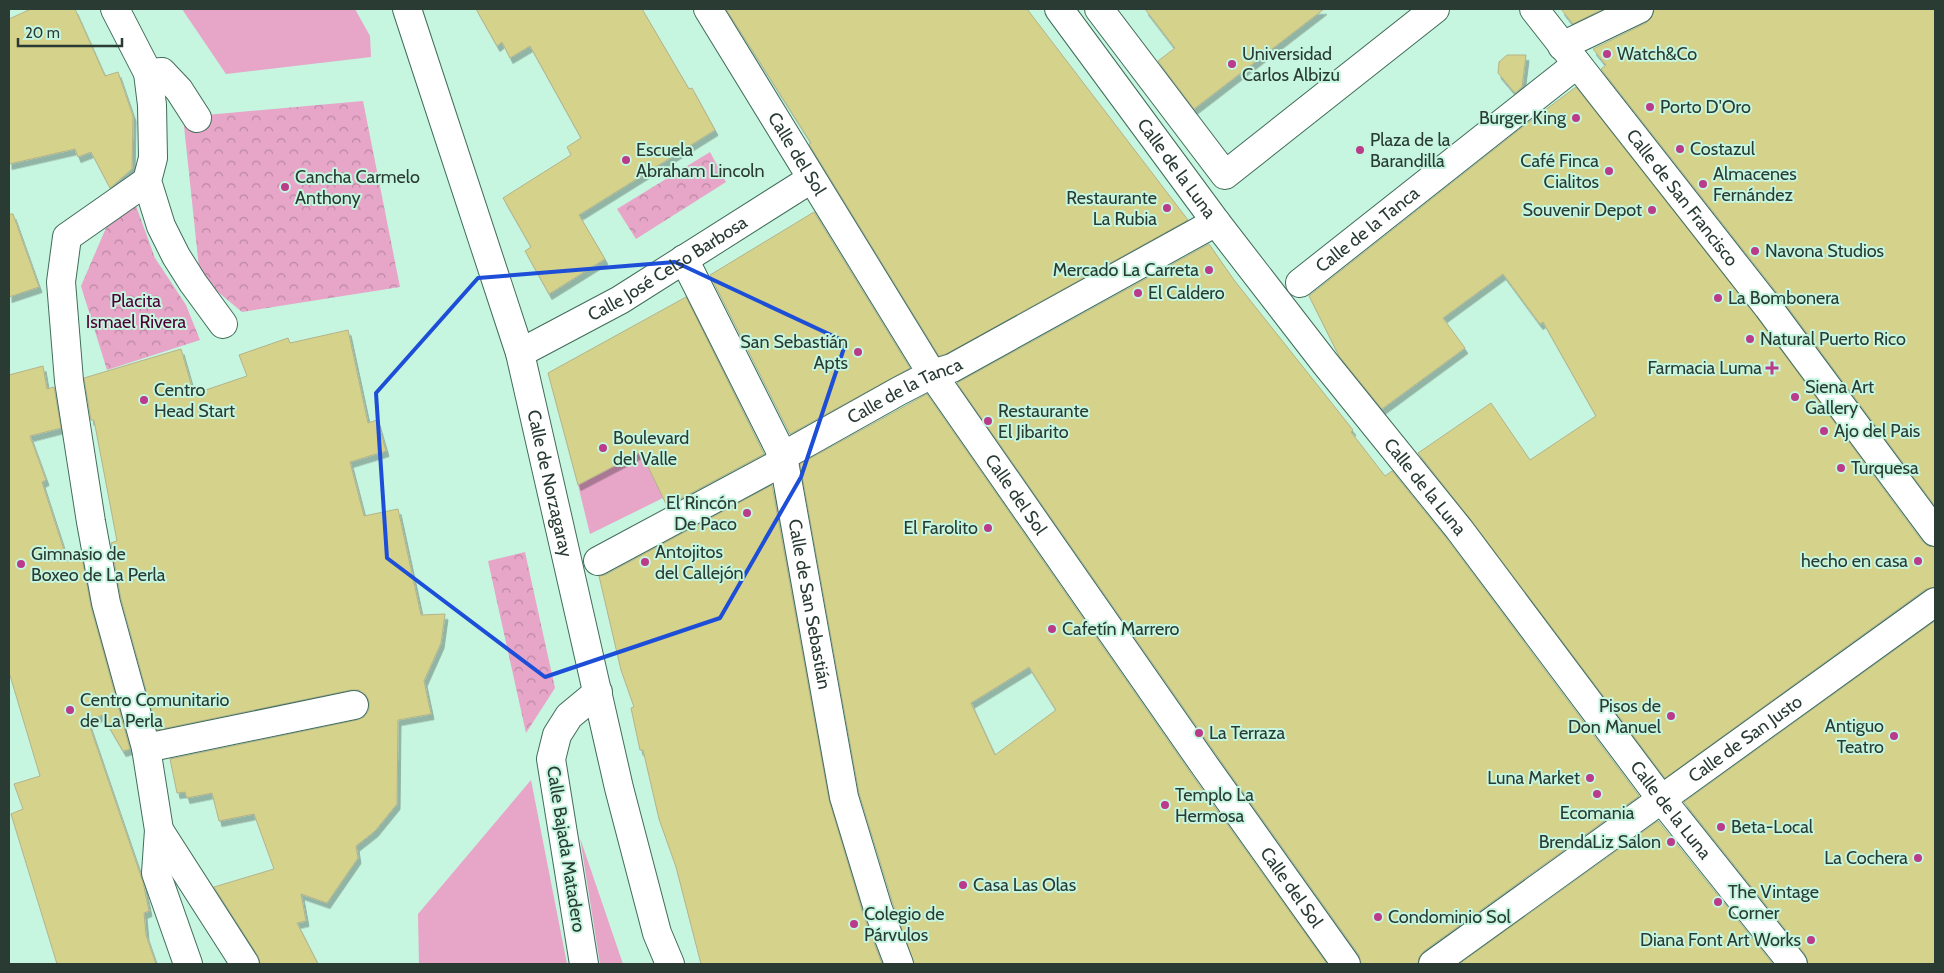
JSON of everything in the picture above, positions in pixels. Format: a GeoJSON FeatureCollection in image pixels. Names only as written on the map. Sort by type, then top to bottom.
{"type":"FeatureCollection","features":[{"type":"Feature","properties":{"kind":"street"},"geometry":{"type":"LineString","coordinates":[[115,9],[148,72],[152,105],[153,158],[147,181],[162,226],[176,256],[223,324]]}},
{"type":"Feature","properties":{"kind":"street","name":"Calle de Norzagaray"},"geometry":{"type":"LineString","coordinates":[[407,9],[462,183],[520,353],[619,788],[657,934],[670,964]]}},
{"type":"Feature","properties":{"kind":"street","name":"Calle del Sol"},"geometry":{"type":"LineString","coordinates":[[709,9],[811,179],[932,374],[1199,758],[1346,964]]}},
{"type":"Feature","properties":{"kind":"street","name":"Calle de la Luna"},"geometry":{"type":"LineString","coordinates":[[1059,9],[1216,222],[1325,363],[1459,530],[1662,800],[1793,964]]}},
{"type":"Feature","properties":{"kind":"street"},"geometry":{"type":"LineString","coordinates":[[1099,9],[1225,175],[1436,9]]}},
{"type":"Feature","properties":{"kind":"street","name":"Calle de San Francisco"},"geometry":{"type":"LineString","coordinates":[[1534,9],[1768,307],[1935,532]]}},
{"type":"Feature","properties":{"kind":"street","name":"Calle de la Tanca"},"geometry":{"type":"LineString","coordinates":[[1300,283],[1570,55],[1639,9]]}},
{"type":"Feature","properties":{"kind":"street"},"geometry":{"type":"LineString","coordinates":[[148,72],[162,72],[179,90],[197,118]]}},
{"type":"Feature","properties":{"kind":"street","name":"Calle José Celso Barbosa"},"geometry":{"type":"LineString","coordinates":[[520,353],[620,300],[811,179]]}},
{"type":"Feature","properties":{"kind":"street"},"geometry":{"type":"LineString","coordinates":[[147,181],[66,237],[61,282],[68,381],[91,522],[106,603],[146,748],[159,830],[156,873],[188,964]]}},
{"type":"Feature","properties":{"kind":"street","name":"Calle de la Tanca"},"geometry":{"type":"LineString","coordinates":[[598,561],[775,466],[783,456],[860,412],[932,374],[952,368],[1216,222]]}},
{"type":"Feature","properties":{"kind":"street","name":"Calle de San Sebastián"},"geometry":{"type":"LineString","coordinates":[[684,260],[783,456],[844,797],[878,909],[899,964]]}},
{"type":"Feature","properties":{"kind":"street","name":"Calle de San Justo"},"geometry":{"type":"LineString","coordinates":[[1433,964],[1935,602]]}},
{"type":"Feature","properties":{"kind":"street","name":"Calle Bajada Matadero"},"geometry":{"type":"LineString","coordinates":[[584,964],[551,760],[556,735],[569,716],[598,692]]}},
{"type":"Feature","properties":{"kind":"street"},"geometry":{"type":"LineString","coordinates":[[146,748],[354,705]]}},
{"type":"Feature","properties":{"kind":"street"},"geometry":{"type":"LineString","coordinates":[[159,830],[245,964]]}},
{"type":"Feature","properties":{"kind":"highlighted area"},"geometry":{"type":"Polygon","coordinates":[[[675,262],[846,342],[801,477],[720,618],[545,677],[387,558],[376,393],[478,278],[675,262]]]}},
{"type":"Feature","properties":{"kind":"green space"},"geometry":{"type":"Polygon","coordinates":[[[182,9],[355,9],[370,36],[371,57],[226,74],[182,9]]]}},
{"type":"Feature","properties":{"kind":"green space"},"geometry":{"type":"Polygon","coordinates":[[[363,101],[400,287],[242,312],[200,277],[184,126],[206,115],[363,101]]]}},
{"type":"Feature","properties":{"kind":"green space"},"geometry":{"type":"Polygon","coordinates":[[[710,152],[726,182],[636,239],[617,209],[710,152]]]}},
{"type":"Feature","properties":{"kind":"green space","name":"Placita Ismael Rivera"},"geometry":{"type":"Polygon","coordinates":[[[136,206],[155,258],[186,305],[200,340],[107,370],[81,286],[109,221],[136,206]]]}},
{"type":"Feature","properties":{"kind":"green space"},"geometry":{"type":"Polygon","coordinates":[[[641,451],[663,498],[590,534],[578,485],[641,451]]]}},
{"type":"Feature","properties":{"kind":"green space"},"geometry":{"type":"Polygon","coordinates":[[[525,552],[555,688],[526,733],[488,561],[525,552]]]}},
{"type":"Feature","properties":{"kind":"green space"},"geometry":{"type":"Polygon","coordinates":[[[531,780],[567,964],[419,964],[418,914],[531,780]]]}},
{"type":"Feature","properties":{"kind":"green space"},"geometry":{"type":"Polygon","coordinates":[[[580,838],[623,964],[600,964],[580,838]]]}},
{"type":"Feature","properties":{"kind":"building"},"geometry":{"type":"Polygon","coordinates":[[[31,9],[75,9],[105,76],[118,72],[133,116],[132,169],[110,188],[91,152],[78,157],[75,149],[9,164],[9,19],[31,9]]]}},
{"type":"Feature","properties":{"kind":"building"},"geometry":{"type":"Polygon","coordinates":[[[476,9],[642,9],[689,89],[692,88],[715,130],[579,215],[605,259],[549,294],[525,251],[531,247],[503,198],[571,155],[567,147],[581,138],[530,46],[510,58],[502,42],[497,46],[476,9]]]}},
{"type":"Feature","properties":{"kind":"building"},"geometry":{"type":"Polygon","coordinates":[[[726,9],[1027,9],[1188,220],[946,354],[939,356],[809,144],[811,143],[726,9]]]}},
{"type":"Feature","properties":{"kind":"building"},"geometry":{"type":"Polygon","coordinates":[[[1145,9],[1324,9],[1194,109],[1158,61],[1175,48],[1145,9]]]}},
{"type":"Feature","properties":{"kind":"building"},"geometry":{"type":"Polygon","coordinates":[[[1561,9],[1603,9],[1573,24],[1561,9]]]}},
{"type":"Feature","properties":{"kind":"building"},"geometry":{"type":"Polygon","coordinates":[[[1654,9],[1935,9],[1935,506],[1781,298],[1601,69],[1606,65],[1593,49],[1646,23],[1652,17],[1654,9]]]}},
{"type":"Feature","properties":{"kind":"building"},"geometry":{"type":"Polygon","coordinates":[[[1507,55],[1526,55],[1522,87],[1515,93],[1498,73],[1499,62],[1507,55]]]}},
{"type":"Feature","properties":{"kind":"building"},"geometry":{"type":"Polygon","coordinates":[[[1576,87],[1756,316],[1922,541],[1928,546],[1935,547],[1935,587],[1926,589],[1665,778],[1471,520],[1418,453],[1491,403],[1530,460],[1596,416],[1543,322],[1540,324],[1503,274],[1443,318],[1465,348],[1382,409],[1339,356],[1309,296],[1525,125],[1576,87]]]}},
{"type":"Feature","properties":{"kind":"building"},"geometry":{"type":"Polygon","coordinates":[[[814,212],[910,368],[790,434],[710,275],[814,212]]]}},
{"type":"Feature","properties":{"kind":"building"},"geometry":{"type":"Polygon","coordinates":[[[9,214],[13,214],[39,287],[9,297],[9,214]]]}},
{"type":"Feature","properties":{"kind":"building"},"geometry":{"type":"Polygon","coordinates":[[[1209,244],[1234,280],[1353,430],[1351,432],[1385,476],[1392,471],[1447,539],[1639,796],[1424,951],[1419,957],[1418,964],[1361,964],[1359,955],[1218,757],[957,383],[1209,244]]]}},
{"type":"Feature","properties":{"kind":"building"},"geometry":{"type":"Polygon","coordinates":[[[686,297],[764,454],[667,506],[641,452],[578,485],[548,373],[686,297]]]}},
{"type":"Feature","properties":{"kind":"building"},"geometry":{"type":"Polygon","coordinates":[[[348,330],[368,423],[377,420],[386,451],[350,462],[364,516],[398,509],[421,615],[445,614],[441,643],[424,681],[431,714],[398,720],[397,804],[375,831],[356,846],[358,858],[327,903],[301,894],[306,921],[297,923],[318,964],[260,964],[258,956],[214,887],[274,869],[254,814],[219,821],[212,793],[187,798],[185,792],[177,793],[170,759],[357,720],[364,717],[369,710],[369,701],[366,695],[359,690],[351,690],[157,730],[121,599],[111,543],[117,541],[84,378],[181,349],[194,394],[247,376],[239,355],[288,338],[290,343],[348,330]]]}},
{"type":"Feature","properties":{"kind":"building"},"geometry":{"type":"Polygon","coordinates":[[[43,366],[47,389],[54,387],[61,428],[30,436],[46,480],[42,482],[66,556],[81,552],[91,607],[130,749],[123,751],[102,715],[88,721],[143,882],[149,911],[144,913],[146,935],[156,964],[57,964],[11,814],[23,809],[14,784],[40,776],[9,672],[9,375],[43,366]]]}},
{"type":"Feature","properties":{"kind":"building"},"geometry":{"type":"Polygon","coordinates":[[[927,394],[1192,775],[1327,964],[914,964],[893,904],[859,793],[800,464],[927,394]],[[1029,667],[971,703],[995,755],[1056,710],[1029,667]]]}},
{"type":"Feature","properties":{"kind":"building"},"geometry":{"type":"Polygon","coordinates":[[[772,485],[829,800],[863,914],[882,964],[701,964],[676,867],[659,819],[643,750],[640,750],[631,708],[634,707],[621,670],[599,576],[605,575],[772,485]]]}},
{"type":"Feature","properties":{"kind":"building"},"geometry":{"type":"Polygon","coordinates":[[[1935,621],[1935,964],[1808,964],[1805,954],[1684,802],[1935,621]]]}},
{"type":"Feature","properties":{"kind":"building"},"geometry":{"type":"Polygon","coordinates":[[[1658,821],[1773,964],[1459,964],[1658,821]]]}},
{"type":"Feature","properties":{"kind":"place","name":"Watch&Co"},"geometry":{"type":"Point","coordinates":[1607,54]}},
{"type":"Feature","properties":{"kind":"place","name":"Universidad Carlos Albizu"},"geometry":{"type":"Point","coordinates":[1232,64]}},
{"type":"Feature","properties":{"kind":"place","name":"Porto D'Oro"},"geometry":{"type":"Point","coordinates":[1650,107]}},
{"type":"Feature","properties":{"kind":"place","name":"Burger King"},"geometry":{"type":"Point","coordinates":[1576,118]}},
{"type":"Feature","properties":{"kind":"place","name":"Costazul"},"geometry":{"type":"Point","coordinates":[1680,149]}},
{"type":"Feature","properties":{"kind":"place","name":"Plaza de la Barandilla"},"geometry":{"type":"Point","coordinates":[1360,150]}},
{"type":"Feature","properties":{"kind":"place","name":"Escuela Abraham Lincoln"},"geometry":{"type":"Point","coordinates":[626,160]}},
{"type":"Feature","properties":{"kind":"place","name":"Café Finca Cialitos"},"geometry":{"type":"Point","coordinates":[1609,171]}},
{"type":"Feature","properties":{"kind":"place","name":"Almacenes Fernández"},"geometry":{"type":"Point","coordinates":[1703,184]}},
{"type":"Feature","properties":{"kind":"place","name":"Cancha Carmelo Anthony"},"geometry":{"type":"Point","coordinates":[285,187]}},
{"type":"Feature","properties":{"kind":"place","name":"Restaurante La Rubia"},"geometry":{"type":"Point","coordinates":[1167,208]}},
{"type":"Feature","properties":{"kind":"place","name":"Souvenir Depot"},"geometry":{"type":"Point","coordinates":[1652,210]}},
{"type":"Feature","properties":{"kind":"place","name":"Navona Studios"},"geometry":{"type":"Point","coordinates":[1755,251]}},
{"type":"Feature","properties":{"kind":"place","name":"Mercado La Carreta"},"geometry":{"type":"Point","coordinates":[1209,270]}},
{"type":"Feature","properties":{"kind":"place","name":"El Caldero"},"geometry":{"type":"Point","coordinates":[1138,293]}},
{"type":"Feature","properties":{"kind":"place","name":"La Bombonera"},"geometry":{"type":"Point","coordinates":[1718,298]}},
{"type":"Feature","properties":{"kind":"place","name":"Natural Puerto Rico"},"geometry":{"type":"Point","coordinates":[1750,339]}},
{"type":"Feature","properties":{"kind":"place","name":"San Sebastián Apts"},"geometry":{"type":"Point","coordinates":[858,352]}},
{"type":"Feature","properties":{"kind":"place","name":"Farmacia Luma"},"geometry":{"type":"Point","coordinates":[1772,368]}},
{"type":"Feature","properties":{"kind":"place","name":"Siena Art Gallery"},"geometry":{"type":"Point","coordinates":[1795,397]}},
{"type":"Feature","properties":{"kind":"place","name":"Centro Head Start"},"geometry":{"type":"Point","coordinates":[144,400]}},
{"type":"Feature","properties":{"kind":"place","name":"Restaurante El Jibarito"},"geometry":{"type":"Point","coordinates":[988,421]}},
{"type":"Feature","properties":{"kind":"place","name":"Ajo del Pais"},"geometry":{"type":"Point","coordinates":[1824,431]}},
{"type":"Feature","properties":{"kind":"place","name":"Boulevard del Valle"},"geometry":{"type":"Point","coordinates":[603,448]}},
{"type":"Feature","properties":{"kind":"place","name":"Turquesa"},"geometry":{"type":"Point","coordinates":[1841,468]}},
{"type":"Feature","properties":{"kind":"place","name":"El Rincón De Paco"},"geometry":{"type":"Point","coordinates":[747,513]}},
{"type":"Feature","properties":{"kind":"place","name":"El Farolito"},"geometry":{"type":"Point","coordinates":[988,528]}},
{"type":"Feature","properties":{"kind":"place","name":"hecho en casa"},"geometry":{"type":"Point","coordinates":[1918,561]}},
{"type":"Feature","properties":{"kind":"place","name":"Antojitos del Callejón"},"geometry":{"type":"Point","coordinates":[645,562]}},
{"type":"Feature","properties":{"kind":"place","name":"Gimnasio de Boxeo de La Perla"},"geometry":{"type":"Point","coordinates":[21,564]}},
{"type":"Feature","properties":{"kind":"place","name":"Cafetín Marrero"},"geometry":{"type":"Point","coordinates":[1052,629]}},
{"type":"Feature","properties":{"kind":"place","name":"Centro Comunitario de La Perla"},"geometry":{"type":"Point","coordinates":[70,710]}},
{"type":"Feature","properties":{"kind":"place","name":"Pisos de Don Manuel"},"geometry":{"type":"Point","coordinates":[1671,716]}},
{"type":"Feature","properties":{"kind":"place","name":"La Terraza"},"geometry":{"type":"Point","coordinates":[1199,733]}},
{"type":"Feature","properties":{"kind":"place","name":"Antiguo Teatro"},"geometry":{"type":"Point","coordinates":[1894,736]}},
{"type":"Feature","properties":{"kind":"place","name":"Luna Market"},"geometry":{"type":"Point","coordinates":[1590,778]}},
{"type":"Feature","properties":{"kind":"place","name":"Ecomania"},"geometry":{"type":"Point","coordinates":[1597,794]}},
{"type":"Feature","properties":{"kind":"place","name":"Templo La Hermosa"},"geometry":{"type":"Point","coordinates":[1165,805]}},
{"type":"Feature","properties":{"kind":"place","name":"Beta-Local"},"geometry":{"type":"Point","coordinates":[1721,827]}},
{"type":"Feature","properties":{"kind":"place","name":"BrendaLiz Salon"},"geometry":{"type":"Point","coordinates":[1671,842]}},
{"type":"Feature","properties":{"kind":"place","name":"La Cochera"},"geometry":{"type":"Point","coordinates":[1918,858]}},
{"type":"Feature","properties":{"kind":"place","name":"Casa Las Olas"},"geometry":{"type":"Point","coordinates":[963,885]}},
{"type":"Feature","properties":{"kind":"place","name":"The Vintage Corner"},"geometry":{"type":"Point","coordinates":[1718,902]}},
{"type":"Feature","properties":{"kind":"place","name":"Condominio Sol"},"geometry":{"type":"Point","coordinates":[1378,917]}},
{"type":"Feature","properties":{"kind":"place","name":"Colegio de Párvulos"},"geometry":{"type":"Point","coordinates":[854,924]}},
{"type":"Feature","properties":{"kind":"place","name":"Diana Font Art Works"},"geometry":{"type":"Point","coordinates":[1811,940]}}]}
